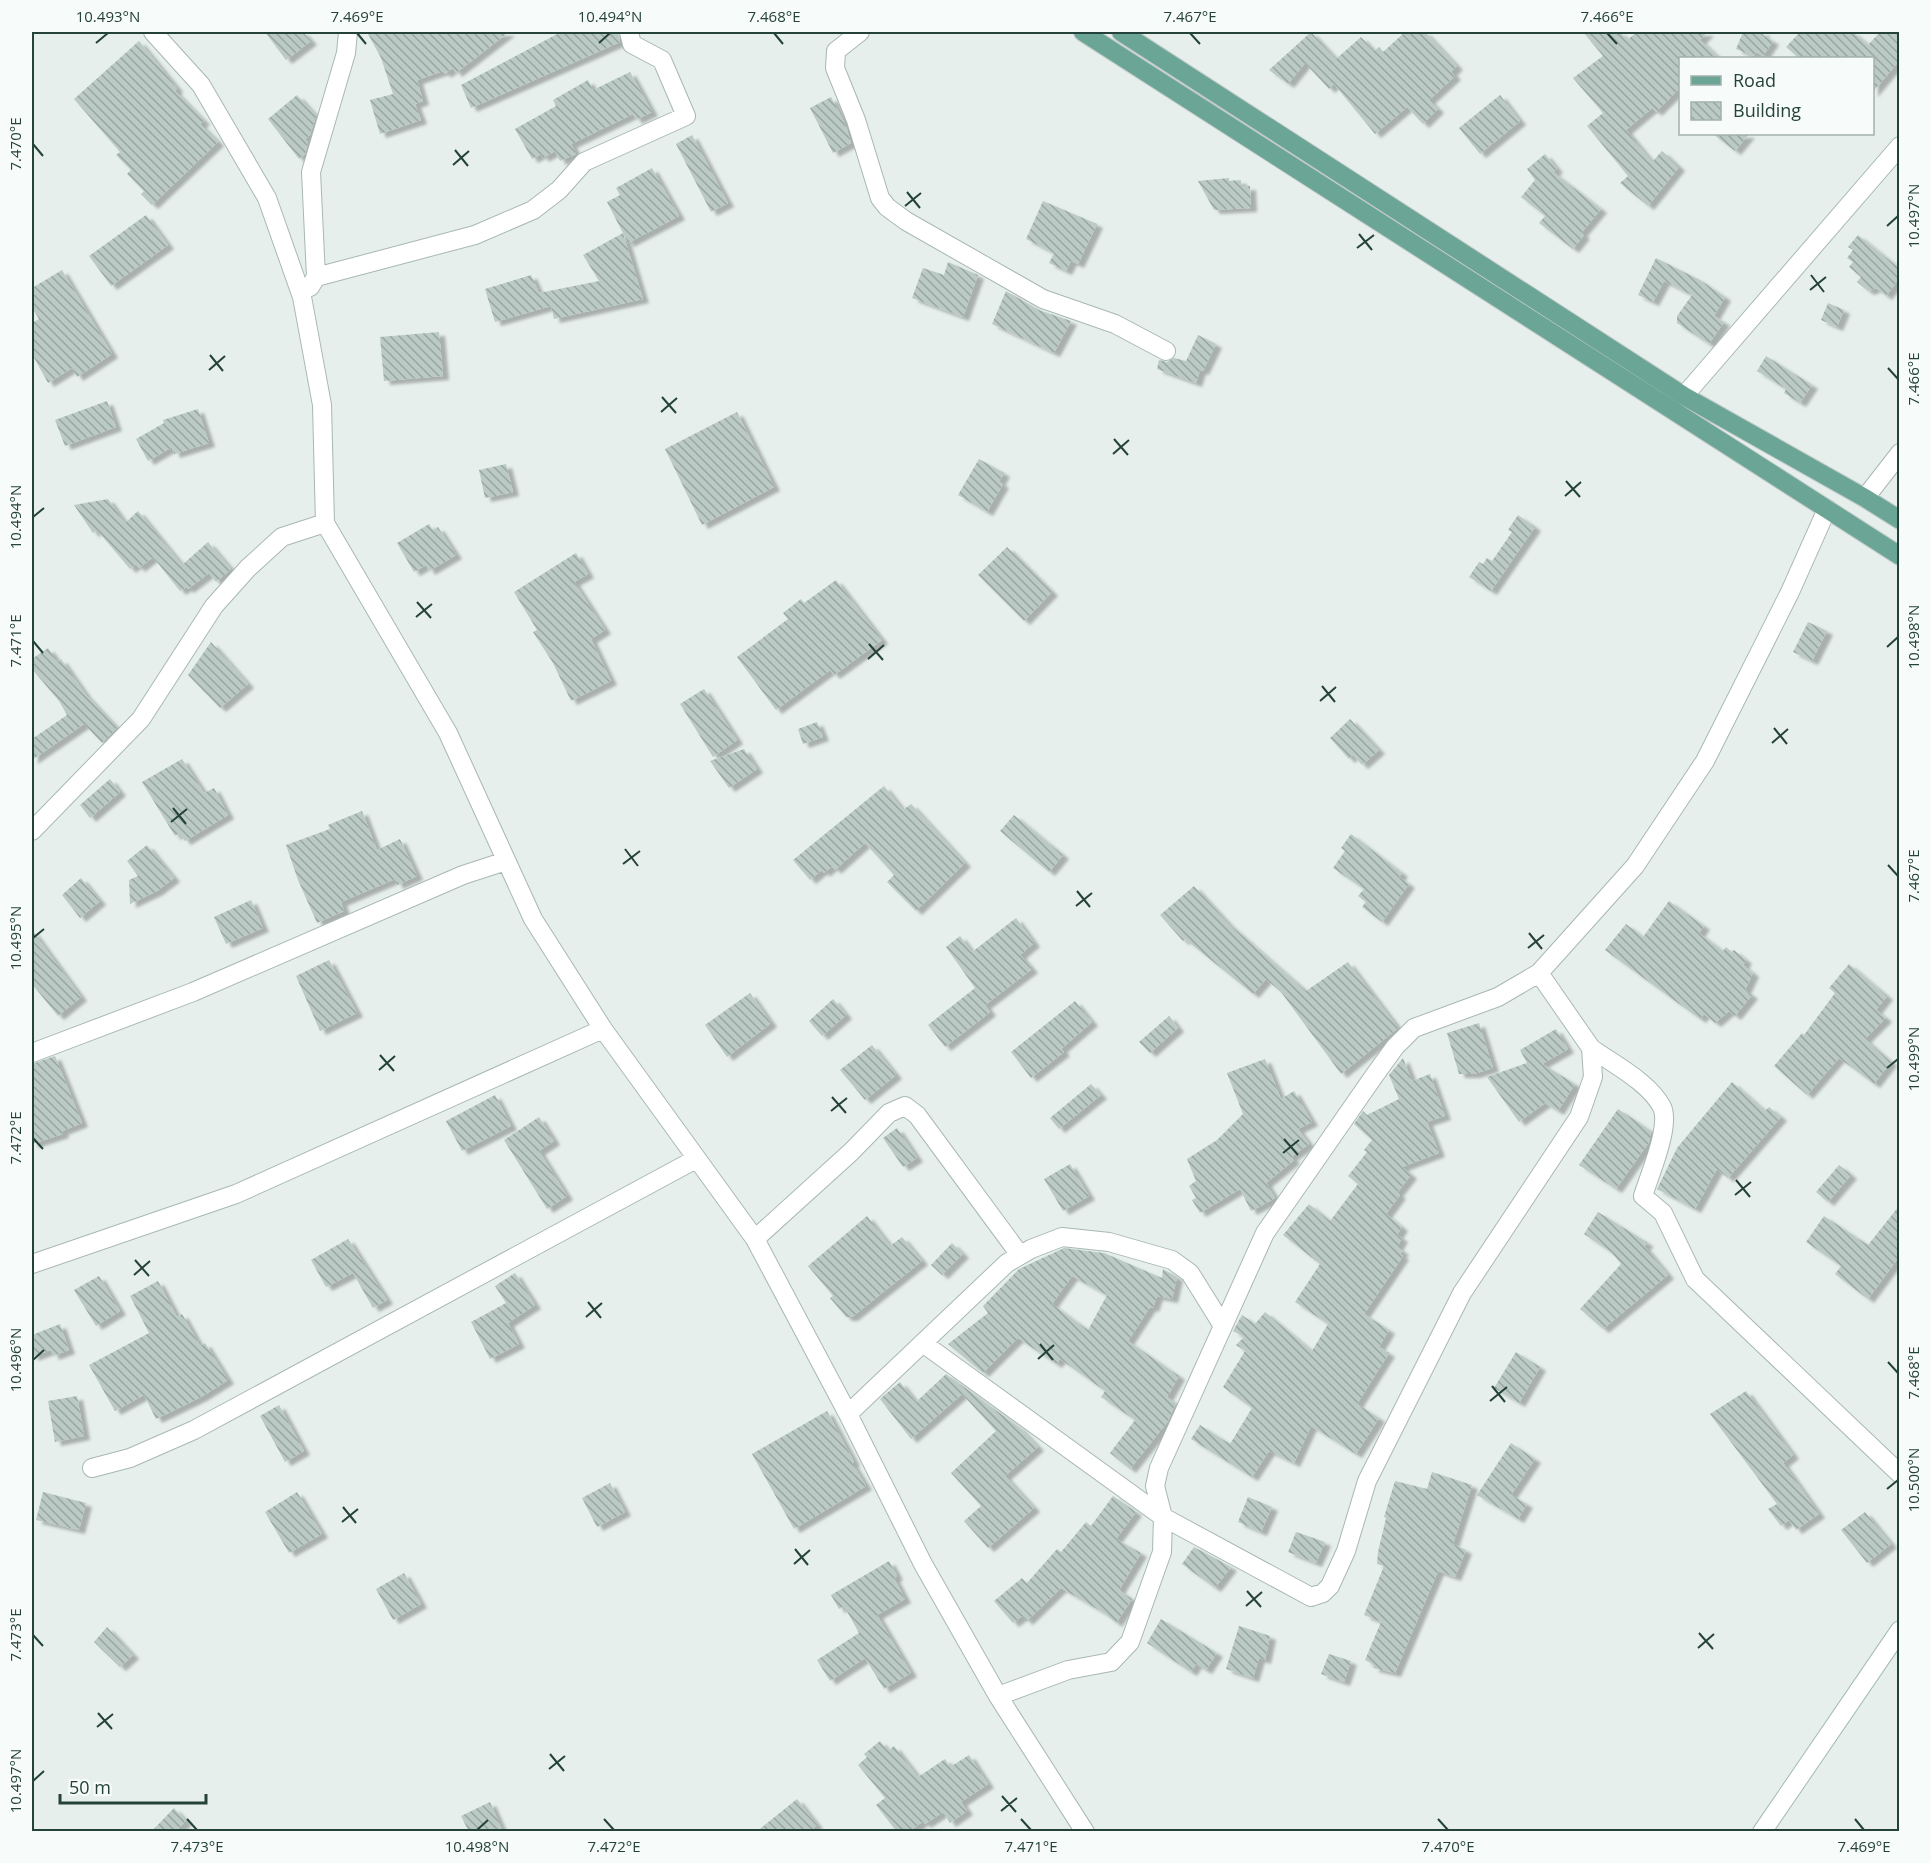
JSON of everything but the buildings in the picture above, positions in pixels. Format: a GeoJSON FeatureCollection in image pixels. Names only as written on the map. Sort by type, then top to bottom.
{"type":"FeatureCollection","features":[{"type":"Feature","properties":{"kind":"main road"},"geometry":{"type":"LineString","coordinates":[[1083,32],[1899,556]]}},
{"type":"Feature","properties":{"kind":"main road"},"geometry":{"type":"LineString","coordinates":[[1121,32],[1683,396],[1865,498],[1899,520]]}},
{"type":"Feature","properties":{"kind":"street"},"geometry":{"type":"LineString","coordinates":[[153,32],[201,85],[267,198],[302,297],[322,405],[325,523],[448,733],[533,919],[603,1029],[754,1239],[848,1414],[923,1564],[998,1696],[1085,1832]]}},
{"type":"Feature","properties":{"kind":"street"},"geometry":{"type":"LineString","coordinates":[[302,297],[316,277],[311,172],[346,53],[348,32]]}},
{"type":"Feature","properties":{"kind":"street"},"geometry":{"type":"LineString","coordinates":[[316,277],[476,235],[533,210],[559,190],[584,162],[686,116],[663,60],[632,44],[629,32]]}},
{"type":"Feature","properties":{"kind":"street"},"geometry":{"type":"LineString","coordinates":[[860,32],[836,51],[835,68],[856,120],[880,198],[887,207],[906,221],[1043,299],[1115,324],[1166,351]]}},
{"type":"Feature","properties":{"kind":"street"},"geometry":{"type":"LineString","coordinates":[[1683,396],[1899,146]]}},
{"type":"Feature","properties":{"kind":"street"},"geometry":{"type":"LineString","coordinates":[[1865,498],[1899,453]]}},
{"type":"Feature","properties":{"kind":"street"},"geometry":{"type":"LineString","coordinates":[[998,1696],[1068,1670],[1111,1662],[1130,1642],[1162,1552],[1163,1517],[1155,1486],[1158,1468],[1265,1233],[1395,1047],[1414,1028],[1498,997],[1539,973],[1635,866],[1705,761],[1790,592],[1827,509]]}},
{"type":"Feature","properties":{"kind":"street"},"geometry":{"type":"LineString","coordinates":[[32,831],[141,718],[214,606],[248,568],[282,537],[325,523]]}},
{"type":"Feature","properties":{"kind":"street"},"geometry":{"type":"LineString","coordinates":[[32,1053],[193,992],[463,875],[506,861]]}},
{"type":"Feature","properties":{"kind":"street"},"geometry":{"type":"LineString","coordinates":[[1539,973],[1591,1048],[1649,1090],[1663,1108],[1663,1132],[1642,1196],[1663,1213],[1695,1279],[1899,1474]]}},
{"type":"Feature","properties":{"kind":"street"},"geometry":{"type":"LineString","coordinates":[[32,1264],[236,1194],[603,1029]]}},
{"type":"Feature","properties":{"kind":"street"},"geometry":{"type":"LineString","coordinates":[[924,1344],[1163,1517],[1311,1597],[1330,1586],[1346,1551],[1367,1481],[1462,1293],[1579,1117],[1593,1077],[1591,1048]]}},
{"type":"Feature","properties":{"kind":"street"},"geometry":{"type":"LineString","coordinates":[[754,1239],[851,1152],[889,1113],[905,1106],[917,1115],[1020,1255]]}},
{"type":"Feature","properties":{"kind":"street"},"geometry":{"type":"LineString","coordinates":[[92,1468],[130,1458],[194,1430],[696,1159]]}},
{"type":"Feature","properties":{"kind":"street"},"geometry":{"type":"LineString","coordinates":[[848,1414],[1007,1263],[1030,1248],[1062,1237],[1108,1242],[1172,1260],[1190,1273],[1223,1326]]}},
{"type":"Feature","properties":{"kind":"street"},"geometry":{"type":"LineString","coordinates":[[1762,1832],[1899,1630]]}}]}
